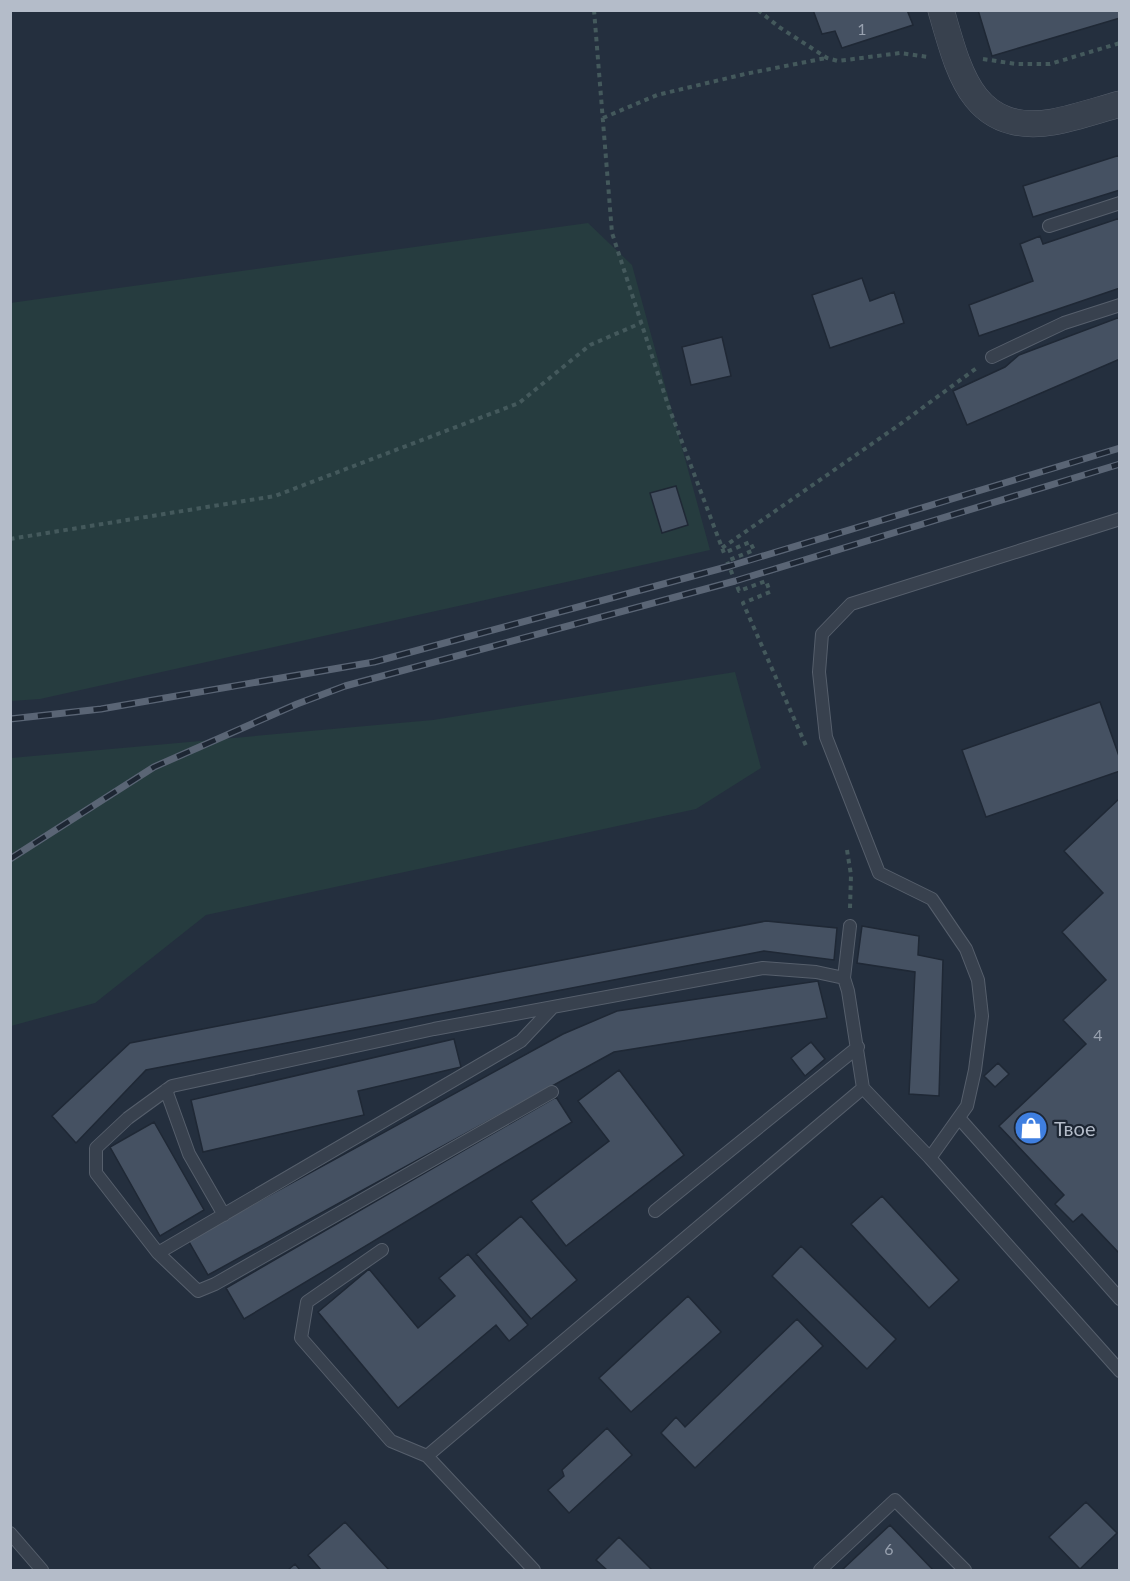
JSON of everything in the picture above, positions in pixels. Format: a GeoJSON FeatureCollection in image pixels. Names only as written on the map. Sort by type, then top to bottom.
{"type":"FeatureCollection","features":[{"type":"Feature","properties":{"kind":"street"},"geometry":{"type":"LineString","coordinates":[[941,10],[968,87],[980,104],[1011,122],[1024,124],[1053,122],[1119,104]]}},
{"type":"Feature","properties":{"kind":"lane"},"geometry":{"type":"LineString","coordinates":[[1049,226],[1119,202]]}},
{"type":"Feature","properties":{"kind":"lane"},"geometry":{"type":"LineString","coordinates":[[992,357],[1064,323],[1119,304]]}},
{"type":"Feature","properties":{"kind":"lane"},"geometry":{"type":"LineString","coordinates":[[930,1158],[967,1106],[975,1070],[982,1016],[978,980],[966,949],[932,899],[879,873],[826,737],[819,672],[822,634],[851,604],[1119,519]]}},
{"type":"Feature","properties":{"kind":"lane"},"geometry":{"type":"LineString","coordinates":[[850,926],[844,978],[849,991],[863,1088],[930,1158],[1119,1371]]}},
{"type":"Feature","properties":{"kind":"lane"},"geometry":{"type":"LineString","coordinates":[[552,1092],[215,1284],[198,1291],[158,1253],[96,1173],[96,1149],[128,1118],[172,1086],[434,1029],[763,968],[816,972],[844,978]]}},
{"type":"Feature","properties":{"kind":"lane"},"geometry":{"type":"LineString","coordinates":[[158,1253],[521,1041],[553,1007]]}},
{"type":"Feature","properties":{"kind":"lane"},"geometry":{"type":"LineString","coordinates":[[655,1211],[858,1047]]}},
{"type":"Feature","properties":{"kind":"lane"},"geometry":{"type":"LineString","coordinates":[[426,1456],[863,1088]]}},
{"type":"Feature","properties":{"kind":"lane"},"geometry":{"type":"LineString","coordinates":[[166,1090],[189,1154],[224,1215]]}},
{"type":"Feature","properties":{"kind":"lane"},"geometry":{"type":"LineString","coordinates":[[959,1118],[1119,1299]]}},
{"type":"Feature","properties":{"kind":"lane"},"geometry":{"type":"LineString","coordinates":[[382,1250],[307,1302],[301,1338],[391,1441],[426,1456],[534,1570]]}},
{"type":"Feature","properties":{"kind":"lane"},"geometry":{"type":"LineString","coordinates":[[820,1570],[896,1500],[965,1570]]}},
{"type":"Feature","properties":{"kind":"lane"},"geometry":{"type":"LineString","coordinates":[[10,1533],[42,1570]]}},
{"type":"Feature","properties":{"kind":"path"},"geometry":{"type":"LineString","coordinates":[[594,10],[612,233],[668,405],[724,553],[750,542],[754,550],[727,561],[739,591],[766,581],[770,592],[743,603],[808,750]]}},
{"type":"Feature","properties":{"kind":"path"},"geometry":{"type":"LineString","coordinates":[[758,10],[779,27],[827,58],[838,61],[900,53],[938,58],[990,59],[1016,64],[1050,64],[1119,43]]}},
{"type":"Feature","properties":{"kind":"path"},"geometry":{"type":"LineString","coordinates":[[603,118],[657,95],[745,74],[827,58]]}},
{"type":"Feature","properties":{"kind":"path"},"geometry":{"type":"LineString","coordinates":[[10,539],[275,496],[519,403],[590,345],[641,323]]}},
{"type":"Feature","properties":{"kind":"path"},"geometry":{"type":"LineString","coordinates":[[722,548],[899,425],[992,357]]}},
{"type":"Feature","properties":{"kind":"path"},"geometry":{"type":"LineString","coordinates":[[847,848],[851,875],[850,926]]}},
{"type":"Feature","properties":{"kind":"green space"},"geometry":{"type":"Polygon","coordinates":[[[588,223],[632,265],[710,550],[40,699],[11,701],[10,303],[588,223]]]}},
{"type":"Feature","properties":{"kind":"green space"},"geometry":{"type":"Polygon","coordinates":[[[735,672],[761,768],[696,809],[206,915],[95,1003],[11,1026],[11,758],[433,720],[735,672]]]}},
{"type":"Feature","properties":{"kind":"building"},"geometry":{"type":"Polygon","coordinates":[[[813,10],[907,10],[913,25],[842,48],[835,31],[822,34],[813,10]]]}},
{"type":"Feature","properties":{"kind":"building"},"geometry":{"type":"Polygon","coordinates":[[[978,10],[1120,10],[1120,18],[992,56],[978,10]]]}},
{"type":"Feature","properties":{"kind":"building"},"geometry":{"type":"Polygon","coordinates":[[[1120,155],[1120,190],[1033,217],[1023,186],[1120,155]]]}},
{"type":"Feature","properties":{"kind":"building"},"geometry":{"type":"Polygon","coordinates":[[[1120,218],[1120,288],[979,336],[969,305],[1033,281],[1020,244],[1040,236],[1043,244],[1120,218]]]}},
{"type":"Feature","properties":{"kind":"building"},"geometry":{"type":"Polygon","coordinates":[[[862,278],[870,301],[894,292],[904,323],[830,348],[812,295],[862,278]]]}},
{"type":"Feature","properties":{"kind":"building"},"geometry":{"type":"Polygon","coordinates":[[[1120,317],[1120,359],[967,425],[953,391],[1005,367],[1019,355],[1120,317]]]}},
{"type":"Feature","properties":{"kind":"building"},"geometry":{"type":"Polygon","coordinates":[[[722,337],[731,376],[691,385],[682,347],[722,337]]]}},
{"type":"Feature","properties":{"kind":"building"},"geometry":{"type":"Polygon","coordinates":[[[676,486],[688,525],[662,533],[650,493],[676,486]]]}},
{"type":"Feature","properties":{"kind":"building"},"geometry":{"type":"Polygon","coordinates":[[[1100,702],[1120,759],[1120,771],[986,817],[962,750],[1100,702]]]}},
{"type":"Feature","properties":{"kind":"building"},"geometry":{"type":"Polygon","coordinates":[[[1120,798],[1120,1254],[1082,1214],[1073,1222],[1055,1204],[1064,1195],[999,1126],[1086,1044],[1063,1020],[1106,980],[1062,932],[1103,893],[1064,851],[1120,798]]]}},
{"type":"Feature","properties":{"kind":"building"},"geometry":{"type":"Polygon","coordinates":[[[766,921],[837,928],[834,960],[764,951],[146,1070],[76,1143],[52,1116],[130,1043],[766,921]]]}},
{"type":"Feature","properties":{"kind":"building"},"geometry":{"type":"Polygon","coordinates":[[[862,926],[919,936],[918,955],[943,960],[939,1096],[909,1094],[915,972],[857,963],[862,926]]]}},
{"type":"Feature","properties":{"kind":"building"},"geometry":{"type":"Polygon","coordinates":[[[818,981],[827,1018],[614,1052],[208,1275],[188,1240],[563,1034],[617,1011],[818,981]]]}},
{"type":"Feature","properties":{"kind":"building"},"geometry":{"type":"Polygon","coordinates":[[[454,1039],[461,1067],[358,1091],[364,1115],[203,1152],[191,1100],[454,1039]]]}},
{"type":"Feature","properties":{"kind":"building"},"geometry":{"type":"Polygon","coordinates":[[[811,1042],[825,1059],[805,1076],[791,1058],[811,1042]]]}},
{"type":"Feature","properties":{"kind":"building"},"geometry":{"type":"Polygon","coordinates":[[[998,1063],[1009,1074],[995,1087],[984,1076],[998,1063]]]}},
{"type":"Feature","properties":{"kind":"building"},"geometry":{"type":"Polygon","coordinates":[[[619,1070],[684,1155],[566,1246],[531,1201],[609,1141],[578,1101],[619,1070]]]}},
{"type":"Feature","properties":{"kind":"building"},"geometry":{"type":"Polygon","coordinates":[[[556,1097],[572,1122],[244,1319],[226,1288],[556,1097]]]}},
{"type":"Feature","properties":{"kind":"building"},"geometry":{"type":"Polygon","coordinates":[[[154,1122],[204,1210],[160,1236],[110,1147],[154,1122]]]}},
{"type":"Feature","properties":{"kind":"building"},"geometry":{"type":"Polygon","coordinates":[[[882,1196],[959,1280],[929,1308],[851,1224],[882,1196]]]}},
{"type":"Feature","properties":{"kind":"building"},"geometry":{"type":"Polygon","coordinates":[[[521,1216],[577,1280],[531,1319],[476,1254],[521,1216]]]}},
{"type":"Feature","properties":{"kind":"building"},"geometry":{"type":"Polygon","coordinates":[[[801,1246],[896,1339],[867,1369],[772,1276],[801,1246]]]}},
{"type":"Feature","properties":{"kind":"building"},"geometry":{"type":"Polygon","coordinates":[[[468,1254],[528,1325],[509,1341],[496,1325],[398,1408],[318,1312],[369,1269],[418,1328],[455,1296],[439,1278],[468,1254]]]}},
{"type":"Feature","properties":{"kind":"building"},"geometry":{"type":"Polygon","coordinates":[[[688,1296],[721,1332],[631,1412],[599,1378],[688,1296]]]}},
{"type":"Feature","properties":{"kind":"building"},"geometry":{"type":"Polygon","coordinates":[[[797,1319],[823,1346],[695,1468],[661,1433],[676,1417],[685,1427],[797,1319]]]}},
{"type":"Feature","properties":{"kind":"building"},"geometry":{"type":"Polygon","coordinates":[[[607,1428],[632,1455],[569,1513],[548,1490],[564,1476],[562,1470],[607,1428]]]}},
{"type":"Feature","properties":{"kind":"building"},"geometry":{"type":"Polygon","coordinates":[[[1086,1502],[1117,1533],[1080,1569],[1049,1537],[1086,1502]]]}},
{"type":"Feature","properties":{"kind":"building"},"geometry":{"type":"Polygon","coordinates":[[[345,1522],[389,1570],[321,1570],[308,1555],[345,1522]]]}},
{"type":"Feature","properties":{"kind":"building"},"geometry":{"type":"Polygon","coordinates":[[[890,1525],[933,1570],[842,1570],[890,1525]]]}},
{"type":"Feature","properties":{"kind":"building"},"geometry":{"type":"Polygon","coordinates":[[[619,1537],[652,1570],[607,1570],[596,1560],[619,1537]]]}},
{"type":"Feature","properties":{"kind":"building"},"geometry":{"type":"Polygon","coordinates":[[[295,1564],[300,1570],[288,1570],[295,1564]]]}},
{"type":"Feature","properties":{"kind":"railway"},"geometry":{"type":"LineString","coordinates":[[10,719],[101,709],[374,662],[730,566],[1120,448]]}},
{"type":"Feature","properties":{"kind":"railway"},"geometry":{"type":"LineString","coordinates":[[10,859],[154,767],[297,704],[345,686],[735,581],[1120,464]]}},
{"type":"Feature","properties":{"kind":"place","name":"Твое"},"geometry":{"type":"Point","coordinates":[1031,1128]}}]}
